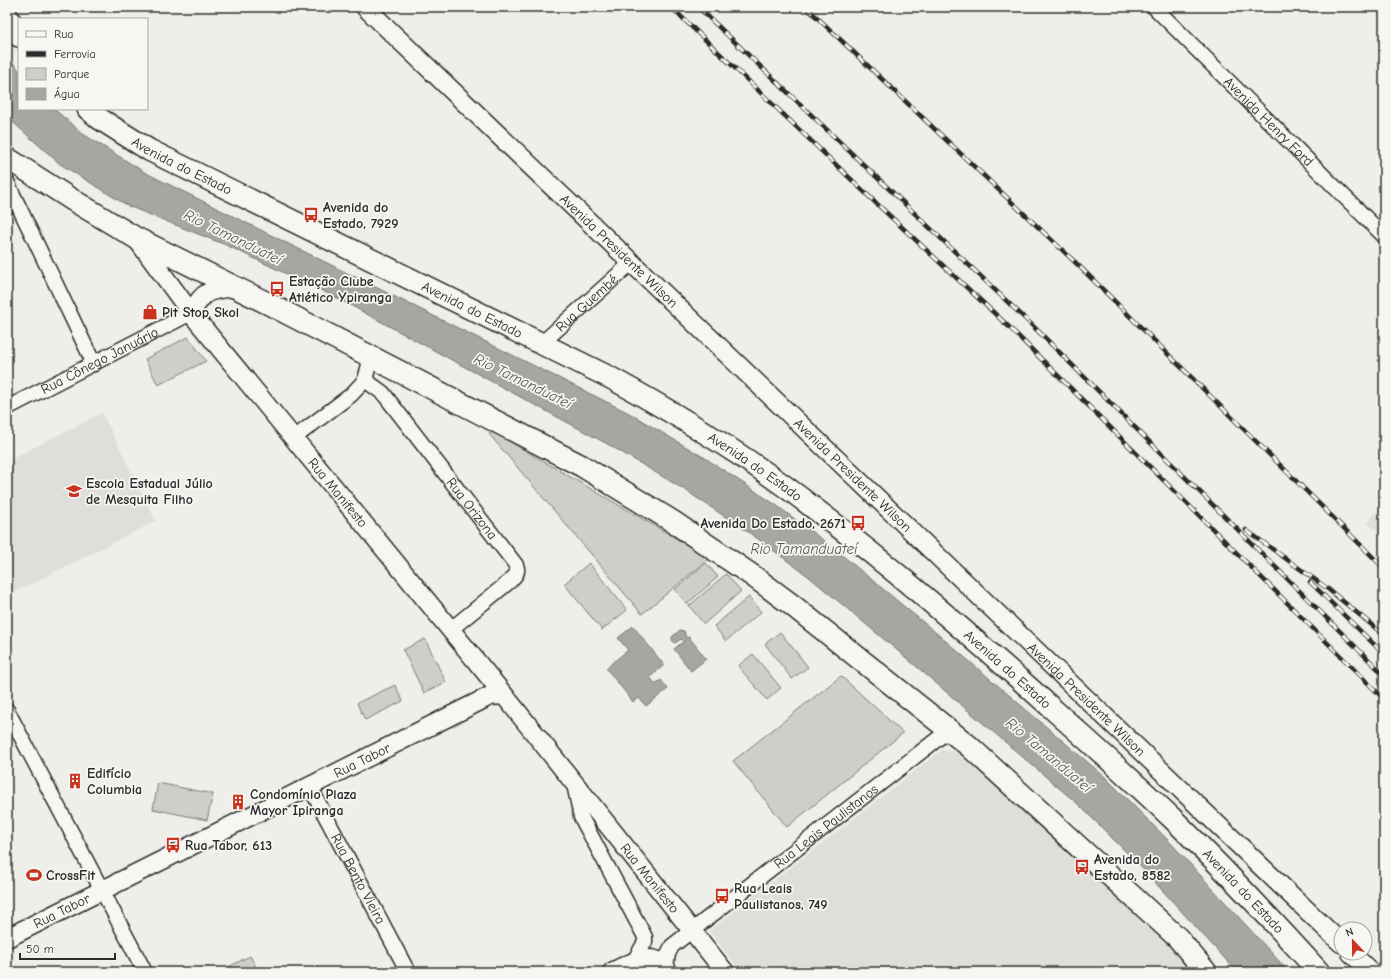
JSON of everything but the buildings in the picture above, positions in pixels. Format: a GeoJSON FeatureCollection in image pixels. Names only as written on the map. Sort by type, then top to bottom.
{"type":"FeatureCollection","features":[{"type":"Feature","properties":{"kind":"highway"},"geometry":{"type":"LineString","coordinates":[[7,16],[18,34]]}},
{"type":"Feature","properties":{"kind":"highway","name":"Avenida do Estado"},"geometry":{"type":"LineString","coordinates":[[89,110],[100,119],[149,150],[542,343],[662,405],[728,448],[813,507],[910,584],[1110,760],[1175,821],[1279,927],[1319,972]]}},
{"type":"Feature","properties":{"kind":"highway"},"geometry":{"type":"LineString","coordinates":[[7,158],[17,171],[136,238],[582,466],[641,502],[737,565],[786,601],[969,746],[1178,938],[1206,972]]}},
{"type":"Feature","properties":{"kind":"main road","name":"Avenida Presidente Wilson"},"geometry":{"type":"LineString","coordinates":[[365,7],[1333,935]]}},
{"type":"Feature","properties":{"kind":"main road","name":"Rua Manifesto"},"geometry":{"type":"LineString","coordinates":[[136,238],[191,312],[504,695],[725,972]]}},
{"type":"Feature","properties":{"kind":"main road"},"geometry":{"type":"LineString","coordinates":[[191,312],[198,301],[211,290],[234,287]]}},
{"type":"Feature","properties":{"kind":"main road"},"geometry":{"type":"LineString","coordinates":[[485,672],[488,686],[486,698]]}},
{"type":"Feature","properties":{"kind":"main road","name":"Rua Tabor"},"geometry":{"type":"LineString","coordinates":[[7,938],[102,889],[178,853],[310,785],[486,698],[495,695],[504,695]]}},
{"type":"Feature","properties":{"kind":"main road","name":"Rua Leais Paulistanos"},"geometry":{"type":"LineString","coordinates":[[612,972],[634,961],[651,959],[667,970]]}},
{"type":"Feature","properties":{"kind":"main road"},"geometry":{"type":"LineString","coordinates":[[1359,961],[1371,972]]}},
{"type":"Feature","properties":{"kind":"street","name":"Avenida Henry Ford"},"geometry":{"type":"LineString","coordinates":[[1154,7],[1384,236]]}},
{"type":"Feature","properties":{"kind":"street"},"geometry":{"type":"LineString","coordinates":[[7,182],[94,364]]}},
{"type":"Feature","properties":{"kind":"street","name":"Rua Guembé"},"geometry":{"type":"LineString","coordinates":[[542,343],[632,263]]}},
{"type":"Feature","properties":{"kind":"street","name":"Rua Cônego Januário"},"geometry":{"type":"LineString","coordinates":[[7,408],[94,364],[191,312]]}},
{"type":"Feature","properties":{"kind":"street"},"geometry":{"type":"LineString","coordinates":[[294,438],[351,395],[365,380],[371,357]]}},
{"type":"Feature","properties":{"kind":"street","name":"Rua Orizona"},"geometry":{"type":"LineString","coordinates":[[365,380],[383,393],[516,565],[518,570],[510,581],[450,630]]}},
{"type":"Feature","properties":{"kind":"street"},"geometry":{"type":"LineString","coordinates":[[7,710],[145,972]]}},
{"type":"Feature","properties":{"kind":"street","name":"Rua Leais Paulistanos"},"geometry":{"type":"LineString","coordinates":[[667,970],[668,954],[672,946],[692,932],[949,730]]}},
{"type":"Feature","properties":{"kind":"street","name":"Rua Manifesto"},"geometry":{"type":"LineString","coordinates":[[574,784],[581,817],[644,933],[645,942],[634,961]]}},
{"type":"Feature","properties":{"kind":"street","name":"Rua Bento Vieira"},"geometry":{"type":"LineString","coordinates":[[310,785],[408,972]]}},
{"type":"Feature","properties":{"kind":"shaded area","name":"Escola Estadual Júlio de Mesquita Filho"},"geometry":{"type":"Polygon","coordinates":[[[102,413],[156,521],[7,596],[7,461],[102,413]]]}},
{"type":"Feature","properties":{"kind":"shaded area"},"geometry":{"type":"Polygon","coordinates":[[[1384,505],[1384,538],[1367,522],[1384,505]]]}},
{"type":"Feature","properties":{"kind":"shaded area"},"geometry":{"type":"Polygon","coordinates":[[[942,750],[963,752],[1139,912],[1195,972],[741,972],[709,931],[942,750]]]}},
{"type":"Feature","properties":{"kind":"green space"},"geometry":{"type":"Polygon","coordinates":[[[188,337],[206,361],[158,385],[145,359],[188,337]]]}},
{"type":"Feature","properties":{"kind":"green space"},"geometry":{"type":"Polygon","coordinates":[[[493,432],[710,558],[642,614],[489,434],[493,432]]]}},
{"type":"Feature","properties":{"kind":"green space"},"geometry":{"type":"Polygon","coordinates":[[[589,563],[627,610],[602,630],[564,584],[589,563]]]}},
{"type":"Feature","properties":{"kind":"green space"},"geometry":{"type":"Polygon","coordinates":[[[706,563],[718,577],[687,604],[675,589],[706,563]]]}},
{"type":"Feature","properties":{"kind":"green space"},"geometry":{"type":"Polygon","coordinates":[[[726,574],[741,591],[704,624],[689,606],[726,574]]]}},
{"type":"Feature","properties":{"kind":"green space"},"geometry":{"type":"Polygon","coordinates":[[[749,597],[761,612],[726,641],[714,626],[749,597]]]}},
{"type":"Feature","properties":{"kind":"green space"},"geometry":{"type":"Polygon","coordinates":[[[780,632],[808,667],[792,679],[765,644],[780,632]]]}},
{"type":"Feature","properties":{"kind":"green space"},"geometry":{"type":"Polygon","coordinates":[[[425,639],[446,682],[424,693],[403,650],[425,639]]]}},
{"type":"Feature","properties":{"kind":"green space"},"geometry":{"type":"Polygon","coordinates":[[[753,654],[781,688],[767,700],[738,666],[753,654]]]}},
{"type":"Feature","properties":{"kind":"green space"},"geometry":{"type":"Polygon","coordinates":[[[841,676],[903,733],[787,827],[733,761],[841,676]]]}},
{"type":"Feature","properties":{"kind":"green space"},"geometry":{"type":"Polygon","coordinates":[[[395,685],[403,701],[365,720],[357,703],[395,685]]]}},
{"type":"Feature","properties":{"kind":"green space"},"geometry":{"type":"Polygon","coordinates":[[[158,783],[213,794],[207,820],[153,809],[158,783]]]}},
{"type":"Feature","properties":{"kind":"green space"},"geometry":{"type":"Polygon","coordinates":[[[250,956],[259,972],[230,972],[228,967],[250,956]]]}},
{"type":"Feature","properties":{"kind":"water","name":"Rio Tamanduateí"},"geometry":{"type":"Polygon","coordinates":[[[7,55],[18,69],[18,110],[55,110],[83,134],[146,173],[629,413],[705,458],[776,505],[831,546],[935,632],[1105,777],[1168,840],[1289,972],[1237,972],[1140,866],[1079,805],[808,576],[754,536],[685,490],[611,446],[337,298],[228,246],[128,206],[60,164],[7,117],[7,55]]]}},
{"type":"Feature","properties":{"kind":"water"},"geometry":{"type":"Polygon","coordinates":[[[633,626],[664,665],[650,677],[655,684],[661,680],[668,689],[646,706],[639,698],[633,702],[606,668],[628,650],[618,638],[633,626]]]}},
{"type":"Feature","properties":{"kind":"water"},"geometry":{"type":"Polygon","coordinates":[[[680,630],[684,631],[686,638],[689,637],[706,659],[691,671],[674,649],[684,641],[681,639],[675,643],[672,640],[672,637],[680,630]]]}},
{"type":"Feature","properties":{"kind":"railway"},"geometry":{"type":"LineString","coordinates":[[671,7],[877,204],[1007,325],[1384,699]]}},
{"type":"Feature","properties":{"kind":"railway"},"geometry":{"type":"LineString","coordinates":[[698,7],[1036,329],[1384,675]]}},
{"type":"Feature","properties":{"kind":"railway"},"geometry":{"type":"LineString","coordinates":[[806,7],[1077,264],[1384,568]]}},
{"type":"Feature","properties":{"kind":"railway"},"geometry":{"type":"LineString","coordinates":[[1246,530],[1328,589],[1384,635]]}},
{"type":"Feature","properties":{"kind":"railway"},"geometry":{"type":"LineString","coordinates":[[1310,582],[1384,654]]}},
{"type":"Feature","properties":{"kind":"place","name":"Avenida do Estado, 7929"},"geometry":{"type":"Point","coordinates":[311,215]}},
{"type":"Feature","properties":{"kind":"place","name":"Estação Clube Atlético Ypiranga"},"geometry":{"type":"Point","coordinates":[277,289]}},
{"type":"Feature","properties":{"kind":"place","name":"Pit Stop Skol"},"geometry":{"type":"Point","coordinates":[150,312]}},
{"type":"Feature","properties":{"kind":"place","name":"Escola Estadual Júlio de Mesquita Filho"},"geometry":{"type":"Point","coordinates":[74,491]}},
{"type":"Feature","properties":{"kind":"place","name":"Avenida Do Estado, 2671"},"geometry":{"type":"Point","coordinates":[858,523]}},
{"type":"Feature","properties":{"kind":"place","name":"Edifício Columbia"},"geometry":{"type":"Point","coordinates":[75,781]}},
{"type":"Feature","properties":{"kind":"place","name":"Condomínio Plaza Mayor Ipiranga"},"geometry":{"type":"Point","coordinates":[238,802]}},
{"type":"Feature","properties":{"kind":"place","name":"Rua Tabor, 613"},"geometry":{"type":"Point","coordinates":[173,845]}},
{"type":"Feature","properties":{"kind":"place","name":"Avenida do Estado, 8582"},"geometry":{"type":"Point","coordinates":[1082,867]}},
{"type":"Feature","properties":{"kind":"place","name":"CrossFit"},"geometry":{"type":"Point","coordinates":[34,875]}},
{"type":"Feature","properties":{"kind":"place","name":"Rua Leais Paulistanos, 749"},"geometry":{"type":"Point","coordinates":[722,896]}}]}
